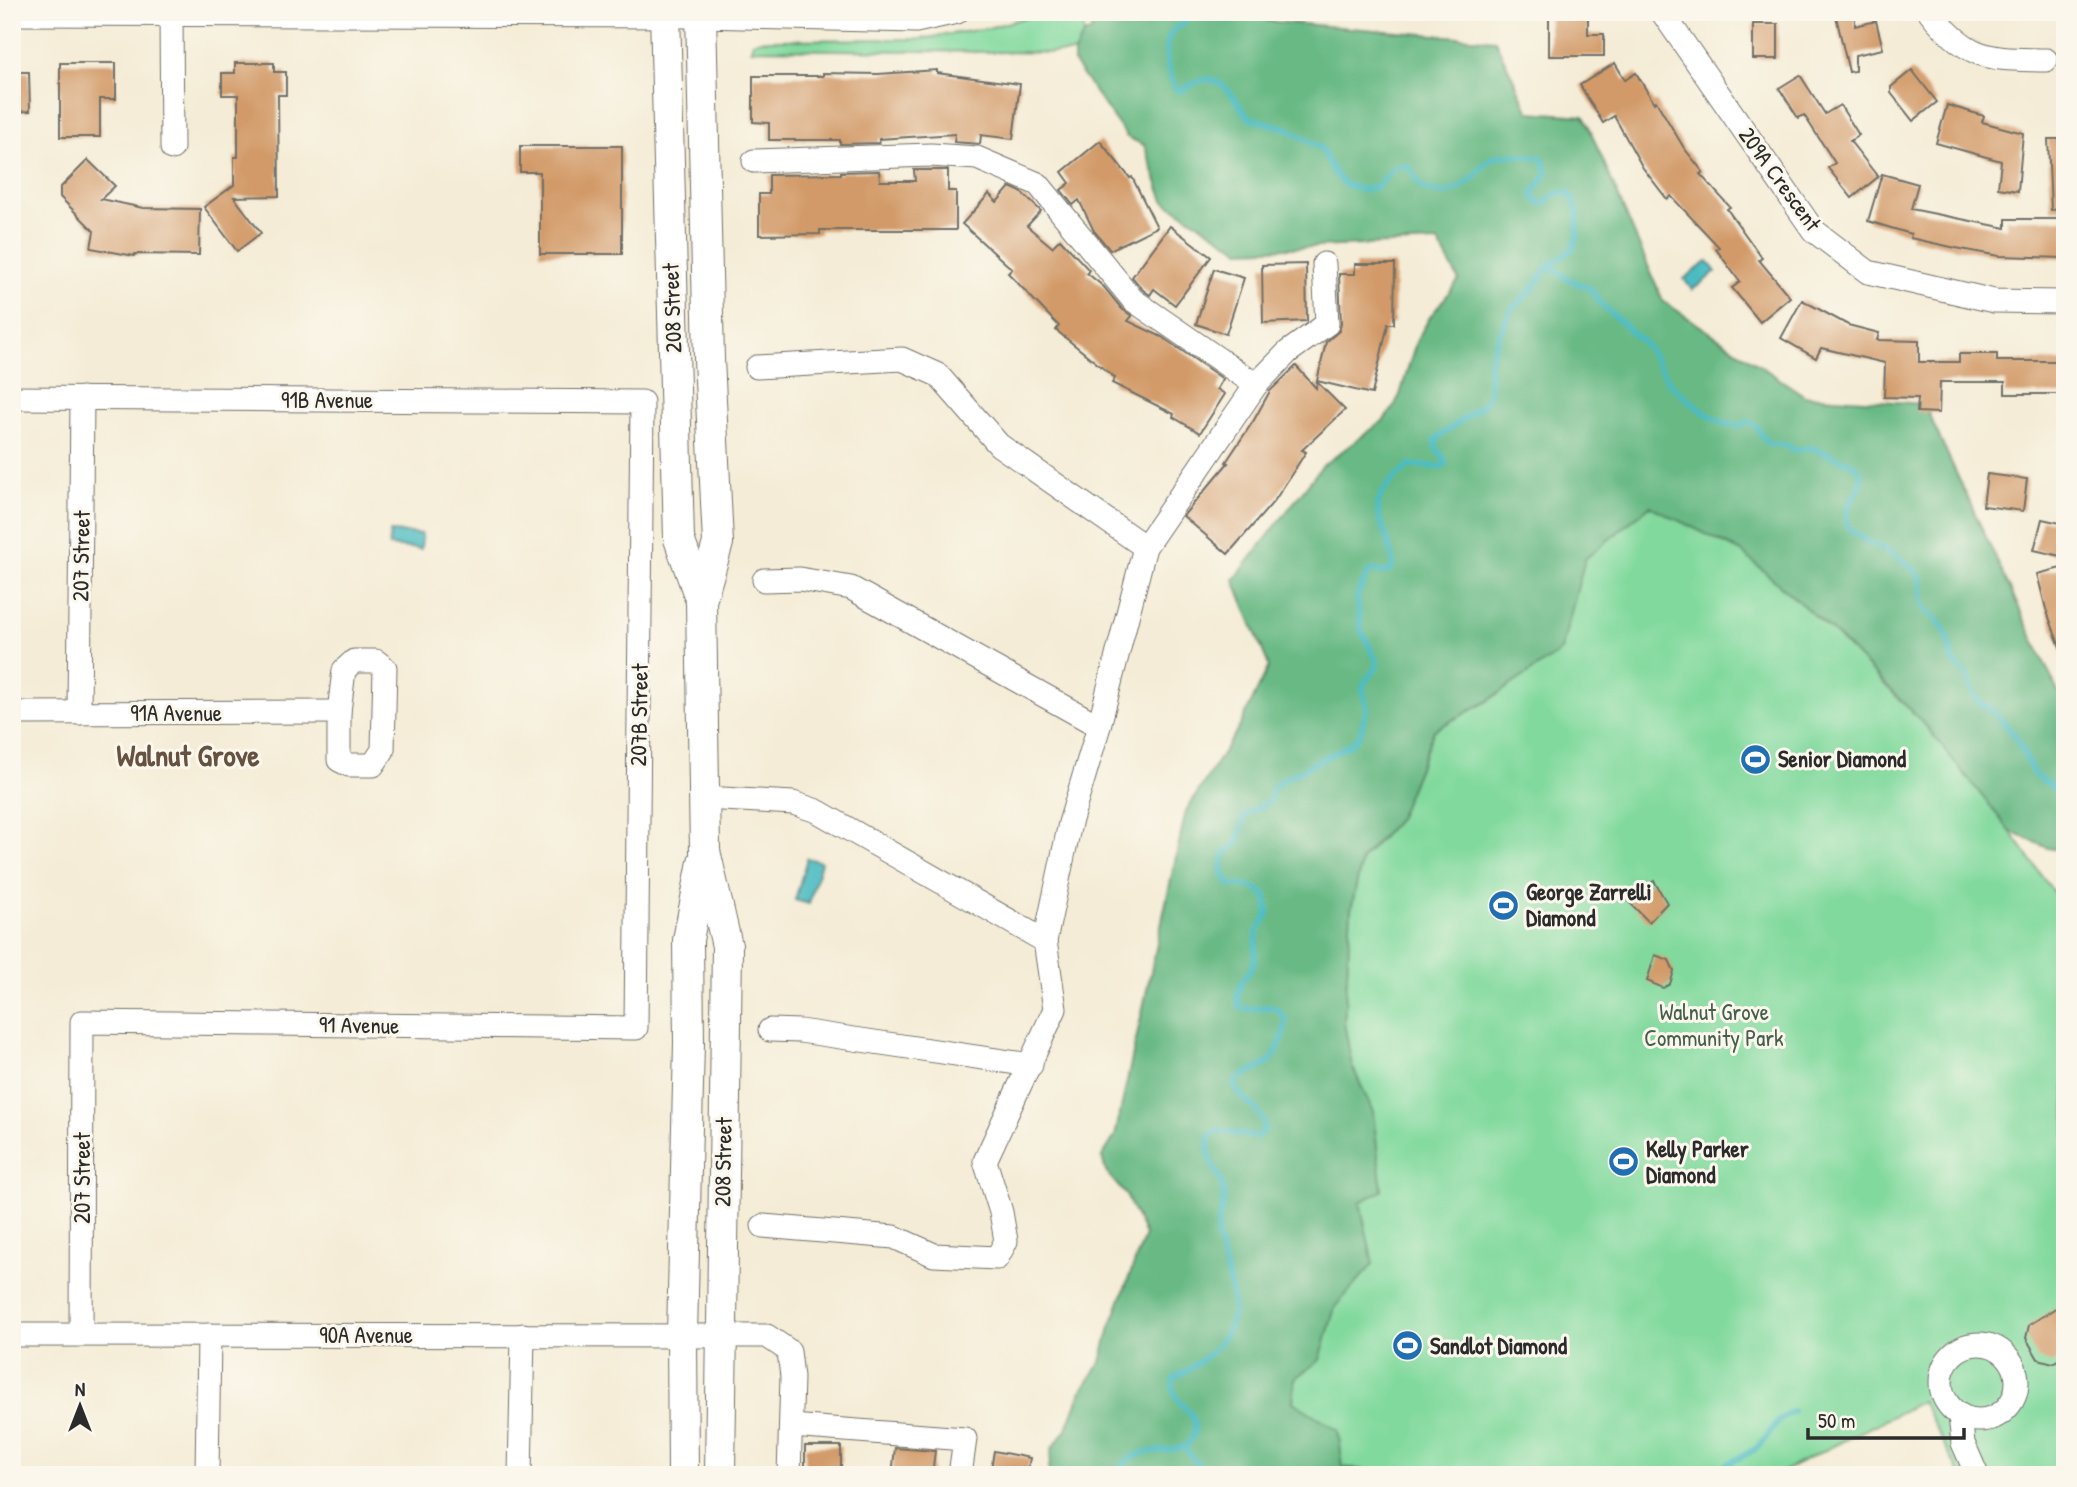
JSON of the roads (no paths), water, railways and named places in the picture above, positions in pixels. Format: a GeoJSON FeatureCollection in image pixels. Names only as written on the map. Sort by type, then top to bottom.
{"type":"FeatureCollection","features":[{"type":"Feature","properties":{"kind":"main road","name":"208 Street"},"geometry":{"type":"LineString","coordinates":[[665,14],[679,539],[701,601]]}},
{"type":"Feature","properties":{"kind":"main road","name":"208 Street"},"geometry":{"type":"LineString","coordinates":[[701,14],[709,359],[718,543],[701,601],[705,851],[726,946],[720,1475]]}},
{"type":"Feature","properties":{"kind":"main road","name":"208 Street"},"geometry":{"type":"LineString","coordinates":[[683,1475],[681,1335],[689,1043],[688,940],[705,851]]}},
{"type":"Feature","properties":{"kind":"street"},"geometry":{"type":"LineString","coordinates":[[12,14],[701,14],[916,21],[957,12]]}},
{"type":"Feature","properties":{"kind":"street","name":"209A Crescent"},"geometry":{"type":"LineString","coordinates":[[1662,12],[1813,230],[1868,272],[1994,301],[2065,302]]}},
{"type":"Feature","properties":{"kind":"street"},"geometry":{"type":"LineString","coordinates":[[1930,12],[1944,29],[1975,52],[2001,58],[2046,60]]}},
{"type":"Feature","properties":{"kind":"street"},"geometry":{"type":"LineString","coordinates":[[171,14],[172,148]]}},
{"type":"Feature","properties":{"kind":"street"},"geometry":{"type":"LineString","coordinates":[[754,161],[931,155],[977,158],[1038,184],[1133,300],[1256,386]]}},
{"type":"Feature","properties":{"kind":"street"},"geometry":{"type":"LineString","coordinates":[[763,1226],[894,1237],[934,1255],[997,1258],[1006,1241],[1002,1213],[985,1161],[1055,1009],[1045,942],[1070,823],[1099,726],[1145,547],[1256,386],[1288,352],[1327,324],[1324,264]]}},
{"type":"Feature","properties":{"kind":"street"},"geometry":{"type":"LineString","coordinates":[[757,367],[902,359],[926,370],[938,376],[999,446],[1145,547]]}},
{"type":"Feature","properties":{"kind":"street","name":"91B Avenue"},"geometry":{"type":"LineString","coordinates":[[12,398],[642,402]]}},
{"type":"Feature","properties":{"kind":"street","name":"207 Street"},"geometry":{"type":"LineString","coordinates":[[79,713],[82,398]]}},
{"type":"Feature","properties":{"kind":"street","name":"207B Street"},"geometry":{"type":"LineString","coordinates":[[636,1028],[642,402]]}},
{"type":"Feature","properties":{"kind":"street"},"geometry":{"type":"LineString","coordinates":[[764,580],[800,579],[851,588],[1099,726]]}},
{"type":"Feature","properties":{"kind":"street","name":"91A Avenue"},"geometry":{"type":"LineString","coordinates":[[12,713],[339,712]]}},
{"type":"Feature","properties":{"kind":"street"},"geometry":{"type":"LineString","coordinates":[[704,798],[793,803],[817,811],[1045,942]]}},
{"type":"Feature","properties":{"kind":"street","name":"207 Street"},"geometry":{"type":"LineString","coordinates":[[81,1334],[82,1022]]}},
{"type":"Feature","properties":{"kind":"street","name":"91 Avenue"},"geometry":{"type":"LineString","coordinates":[[82,1022],[636,1028]]}},
{"type":"Feature","properties":{"kind":"street"},"geometry":{"type":"LineString","coordinates":[[770,1030],[800,1031],[1031,1065]]}},
{"type":"Feature","properties":{"kind":"street","name":"90A Avenue"},"geometry":{"type":"LineString","coordinates":[[12,1335],[767,1336],[789,1351],[792,1377],[791,1426]]}},
{"type":"Feature","properties":{"kind":"street"},"geometry":{"type":"LineString","coordinates":[[207,1475],[209,1335]]}},
{"type":"Feature","properties":{"kind":"street"},"geometry":{"type":"LineString","coordinates":[[520,1475],[523,1335]]}},
{"type":"Feature","properties":{"kind":"street"},"geometry":{"type":"LineString","coordinates":[[1960,1416],[1963,1443],[1977,1475]]}},
{"type":"Feature","properties":{"kind":"street"},"geometry":{"type":"LineString","coordinates":[[789,1475],[791,1426],[965,1439],[960,1475]]}},
{"type":"Feature","properties":{"kind":"water"},"geometry":{"type":"Polygon","coordinates":[[[1708,261],[1716,272],[1692,290],[1684,279],[1708,261]]]}},
{"type":"Feature","properties":{"kind":"water"},"geometry":{"type":"Polygon","coordinates":[[[390,532],[422,534],[421,549],[389,546],[390,532]]]}},
{"type":"Feature","properties":{"kind":"water"},"geometry":{"type":"Polygon","coordinates":[[[807,858],[821,862],[809,904],[795,900],[807,858]]]}},
{"type":"Feature","properties":{"kind":"waterway"},"geometry":{"type":"LineString","coordinates":[[1115,1475],[1126,1462],[1137,1455],[1183,1447],[1193,1435],[1193,1419],[1175,1395],[1174,1378],[1196,1365],[1216,1347],[1229,1326],[1233,1313],[1232,1292],[1218,1237],[1224,1195],[1208,1152],[1211,1134],[1217,1130],[1255,1137],[1264,1131],[1261,1116],[1234,1084],[1271,1060],[1279,1046],[1286,1023],[1278,1010],[1273,1008],[1240,1007],[1237,997],[1242,980],[1251,970],[1257,933],[1268,913],[1266,896],[1250,886],[1231,885],[1228,882],[1223,873],[1223,859],[1228,850],[1237,843],[1245,815],[1269,802],[1275,786],[1351,744],[1360,734],[1367,708],[1364,683],[1375,670],[1377,662],[1361,630],[1357,596],[1368,573],[1372,570],[1385,572],[1392,569],[1393,561],[1378,513],[1380,498],[1391,482],[1410,465],[1442,467],[1445,464],[1436,449],[1436,439],[1485,403],[1490,390],[1489,366],[1494,347],[1511,310],[1532,290],[1549,265],[1572,250],[1578,235],[1577,211],[1573,198],[1567,192],[1555,194],[1545,203],[1539,203],[1532,195],[1547,173],[1542,158],[1498,156],[1487,162],[1467,183],[1442,193],[1420,186],[1410,168],[1404,165],[1395,168],[1376,187],[1362,190],[1344,184],[1333,171],[1321,148],[1286,128],[1249,118],[1222,85],[1207,79],[1178,91],[1169,71],[1167,48],[1170,35],[1187,20],[1188,12]]}},
{"type":"Feature","properties":{"kind":"waterway"},"geometry":{"type":"LineString","coordinates":[[1549,265],[1568,279],[1591,289],[1601,304],[1645,344],[1672,386],[1702,411],[1721,422],[1739,426],[1748,422],[1757,427],[1767,443],[1785,445],[1794,450],[1813,448],[1853,464],[1860,473],[1861,481],[1847,512],[1850,530],[1914,569],[1922,581],[1921,596],[1925,610],[1945,631],[1950,644],[1951,659],[1966,674],[1973,694],[1997,715],[2016,737],[2034,775],[2052,786],[2065,809]]}},
{"type":"Feature","properties":{"kind":"waterway"},"geometry":{"type":"LineString","coordinates":[[1708,1475],[1759,1447],[1779,1420],[1793,1411]]}},
{"type":"Feature","properties":{"kind":"waterway"},"geometry":{"type":"LineString","coordinates":[[1184,1447],[1206,1475]]}},
{"type":"Feature","properties":{"kind":"place","name":"Senior Diamond"},"geometry":{"type":"Point","coordinates":[1755,759]}},
{"type":"Feature","properties":{"kind":"place","name":"George Zarrelli Diamond"},"geometry":{"type":"Point","coordinates":[1503,905]}},
{"type":"Feature","properties":{"kind":"place","name":"Kelly Parker Diamond"},"geometry":{"type":"Point","coordinates":[1623,1162]}},
{"type":"Feature","properties":{"kind":"place","name":"Sandlot Diamond"},"geometry":{"type":"Point","coordinates":[1407,1346]}},
{"type":"Feature","properties":{"kind":"district","name":"Walnut Grove"},"geometry":{"type":"Point","coordinates":[188,756]}},
{"type":"Feature","properties":{"kind":"park label","name":"Walnut Grove Community Park"},"geometry":{"type":"Point","coordinates":[1714,1025]}}]}
